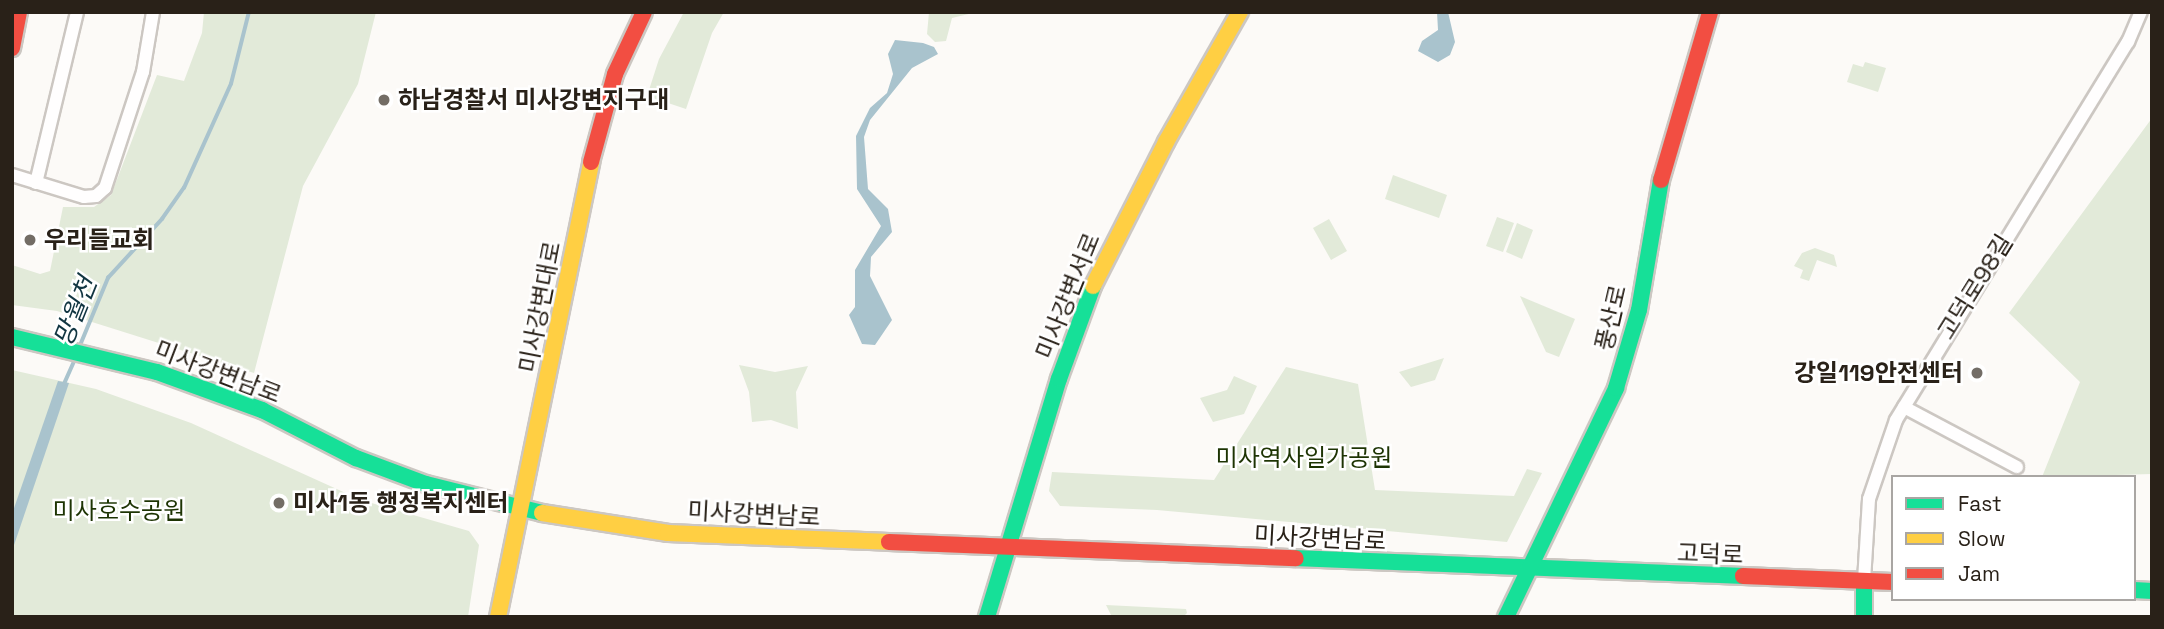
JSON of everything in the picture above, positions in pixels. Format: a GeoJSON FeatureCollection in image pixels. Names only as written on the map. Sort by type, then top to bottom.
{"type":"FeatureCollection","features":[{"type":"Feature","properties":{"kind":"main road"},"geometry":{"type":"LineString","coordinates":[[12,48],[19,12]]}},
{"type":"Feature","properties":{"kind":"main road","name":"미사강변대로"},"geometry":{"type":"LineString","coordinates":[[498,617],[596,139],[615,74],[644,12]]}},
{"type":"Feature","properties":{"kind":"main road","name":"미사강변서로"},"geometry":{"type":"LineString","coordinates":[[987,617],[1059,379],[1093,287],[1166,142],[1240,12]]}},
{"type":"Feature","properties":{"kind":"main road","name":"풍산로"},"geometry":{"type":"LineString","coordinates":[[1506,617],[1525,570],[1620,376],[1639,310],[1665,154],[1710,12]]}},
{"type":"Feature","properties":{"kind":"main road","name":"미사강변남로"},"geometry":{"type":"LineString","coordinates":[[12,337],[44,341],[109,358],[262,410],[399,476],[522,509],[668,533],[1525,570]]}},
{"type":"Feature","properties":{"kind":"main road","name":"고덕로"},"geometry":{"type":"LineString","coordinates":[[1525,570],[1891,582]]}},
{"type":"Feature","properties":{"kind":"main road"},"geometry":{"type":"LineString","coordinates":[[1864,581],[1864,617]]}},
{"type":"Feature","properties":{"kind":"street"},"geometry":{"type":"LineString","coordinates":[[36,183],[77,12]]}},
{"type":"Feature","properties":{"kind":"street"},"geometry":{"type":"LineString","coordinates":[[12,176],[84,197],[96,197],[105,188],[143,72],[153,12]]}},
{"type":"Feature","properties":{"kind":"street","name":"고덕로98길"},"geometry":{"type":"LineString","coordinates":[[1864,581],[1869,499],[1904,407],[2128,42],[2141,12]]}},
{"type":"Feature","properties":{"kind":"street"},"geometry":{"type":"LineString","coordinates":[[1904,407],[2017,467]]}},
{"type":"Feature","properties":{"kind":"green space"},"geometry":{"type":"Polygon","coordinates":[[[204,12],[376,12],[358,84],[303,186],[254,373],[57,311],[12,305],[12,265],[40,274],[50,271],[63,207],[94,207],[111,195],[157,75],[184,81],[202,33],[204,12]]]}},
{"type":"Feature","properties":{"kind":"green space"},"geometry":{"type":"Polygon","coordinates":[[[684,12],[724,12],[712,33],[686,109],[653,98],[649,90],[659,59],[684,12]]]}},
{"type":"Feature","properties":{"kind":"green space"},"geometry":{"type":"Polygon","coordinates":[[[929,12],[977,12],[952,18],[946,41],[935,42],[927,34],[929,12]]]}},
{"type":"Feature","properties":{"kind":"green space"},"geometry":{"type":"Polygon","coordinates":[[[1865,62],[1886,68],[1878,92],[1847,82],[1853,64],[1863,67],[1865,62]]]}},
{"type":"Feature","properties":{"kind":"green space"},"geometry":{"type":"Polygon","coordinates":[[[2152,118],[2152,474],[2043,475],[2080,382],[2009,313],[2152,118]]]}},
{"type":"Feature","properties":{"kind":"green space"},"geometry":{"type":"Polygon","coordinates":[[[1393,175],[1447,195],[1439,218],[1385,199],[1393,175]]]}},
{"type":"Feature","properties":{"kind":"green space"},"geometry":{"type":"Polygon","coordinates":[[[1497,217],[1514,223],[1503,252],[1486,246],[1497,217]]]}},
{"type":"Feature","properties":{"kind":"green space"},"geometry":{"type":"Polygon","coordinates":[[[1329,219],[1347,251],[1331,260],[1313,228],[1329,219]]]}},
{"type":"Feature","properties":{"kind":"green space"},"geometry":{"type":"Polygon","coordinates":[[[1517,223],[1533,230],[1522,259],[1506,252],[1517,223]]]}},
{"type":"Feature","properties":{"kind":"green space"},"geometry":{"type":"Polygon","coordinates":[[[1815,248],[1834,255],[1837,267],[1817,260],[1809,281],[1800,278],[1803,270],[1794,266],[1802,253],[1815,248]]]}},
{"type":"Feature","properties":{"kind":"green space"},"geometry":{"type":"Polygon","coordinates":[[[1520,296],[1575,319],[1559,357],[1546,352],[1520,296]]]}},
{"type":"Feature","properties":{"kind":"green space"},"geometry":{"type":"Polygon","coordinates":[[[1444,358],[1435,380],[1411,387],[1399,372],[1444,358]]]}},
{"type":"Feature","properties":{"kind":"green space"},"geometry":{"type":"Polygon","coordinates":[[[739,365],[775,372],[808,366],[796,392],[798,429],[771,420],[752,422],[749,392],[739,365]]]}},
{"type":"Feature","properties":{"kind":"green space","name":"미사역사일가공원"},"geometry":{"type":"Polygon","coordinates":[[[1286,367],[1358,384],[1375,490],[1514,496],[1527,469],[1542,473],[1507,542],[1157,510],[1060,506],[1049,491],[1052,472],[1214,480],[1286,367]]]}},
{"type":"Feature","properties":{"kind":"green space","name":"미사호수공원"},"geometry":{"type":"Polygon","coordinates":[[[12,370],[96,389],[191,423],[361,500],[469,531],[479,545],[468,617],[12,617],[12,370]]]}},
{"type":"Feature","properties":{"kind":"green space"},"geometry":{"type":"Polygon","coordinates":[[[1234,376],[1257,386],[1244,414],[1213,422],[1200,398],[1227,390],[1234,376]]]}},
{"type":"Feature","properties":{"kind":"green space"},"geometry":{"type":"Polygon","coordinates":[[[1106,605],[1186,609],[1187,613],[1183,617],[1112,617],[1106,605]]]}},
{"type":"Feature","properties":{"kind":"water"},"geometry":{"type":"Polygon","coordinates":[[[1437,12],[1448,12],[1455,42],[1450,55],[1438,62],[1418,51],[1422,41],[1438,30],[1437,12]]]}},
{"type":"Feature","properties":{"kind":"water"},"geometry":{"type":"Polygon","coordinates":[[[895,40],[923,43],[934,47],[938,54],[912,68],[870,120],[864,137],[868,189],[888,209],[892,232],[871,257],[870,276],[892,320],[875,345],[862,344],[849,315],[855,307],[855,270],[881,226],[857,189],[856,136],[870,108],[887,93],[893,74],[888,54],[895,40]]]}},
{"type":"Feature","properties":{"kind":"water"},"geometry":{"type":"Polygon","coordinates":[[[58,381],[69,383],[12,551],[12,514],[58,381]]]}},
{"type":"Feature","properties":{"kind":"waterway","name":"망월천"},"geometry":{"type":"LineString","coordinates":[[79,348],[108,278],[162,219],[184,188],[231,84],[249,12]]}},
{"type":"Feature","properties":{"kind":"waterway","name":"망월천"},"geometry":{"type":"LineString","coordinates":[[64,384],[75,359]]}},
{"type":"Feature","properties":{"kind":"traffic: fast"},"geometry":{"type":"LineString","coordinates":[[1506,617],[1616,388],[1639,310],[1661,180]]}},
{"type":"Feature","properties":{"kind":"traffic: fast"},"geometry":{"type":"LineString","coordinates":[[987,617],[1059,379],[1093,286]]}},
{"type":"Feature","properties":{"kind":"traffic: fast"},"geometry":{"type":"LineString","coordinates":[[12,337],[157,372],[262,410],[356,458],[426,484],[542,513]]}},
{"type":"Feature","properties":{"kind":"traffic: fast"},"geometry":{"type":"LineString","coordinates":[[1296,558],[1743,576]]}},
{"type":"Feature","properties":{"kind":"traffic: fast"},"geometry":{"type":"LineString","coordinates":[[1864,581],[1864,617]]}},
{"type":"Feature","properties":{"kind":"traffic: fast"},"geometry":{"type":"LineString","coordinates":[[2136,590],[2152,591]]}},
{"type":"Feature","properties":{"kind":"traffic: slow"},"geometry":{"type":"LineString","coordinates":[[1093,286],[1166,142],[1240,12]]}},
{"type":"Feature","properties":{"kind":"traffic: slow"},"geometry":{"type":"LineString","coordinates":[[498,617],[591,162]]}},
{"type":"Feature","properties":{"kind":"traffic: slow"},"geometry":{"type":"LineString","coordinates":[[542,513],[668,533],[889,542]]}},
{"type":"Feature","properties":{"kind":"traffic: jam"},"geometry":{"type":"LineString","coordinates":[[12,48],[19,12]]}},
{"type":"Feature","properties":{"kind":"traffic: jam"},"geometry":{"type":"LineString","coordinates":[[591,162],[615,74],[644,12]]}},
{"type":"Feature","properties":{"kind":"traffic: jam"},"geometry":{"type":"LineString","coordinates":[[1661,180],[1710,12]]}},
{"type":"Feature","properties":{"kind":"traffic: jam"},"geometry":{"type":"LineString","coordinates":[[889,542],[1296,558]]}},
{"type":"Feature","properties":{"kind":"traffic: jam"},"geometry":{"type":"LineString","coordinates":[[1743,576],[1891,582]]}},
{"type":"Feature","properties":{"kind":"place","name":"하남경찰서 미사강변지구대"},"geometry":{"type":"Point","coordinates":[384,100]}},
{"type":"Feature","properties":{"kind":"place","name":"우리들교회"},"geometry":{"type":"Point","coordinates":[30,240]}},
{"type":"Feature","properties":{"kind":"place","name":"강일119안전센터"},"geometry":{"type":"Point","coordinates":[1977,373]}},
{"type":"Feature","properties":{"kind":"place","name":"미사1동 행정복지센터"},"geometry":{"type":"Point","coordinates":[279,503]}}]}
